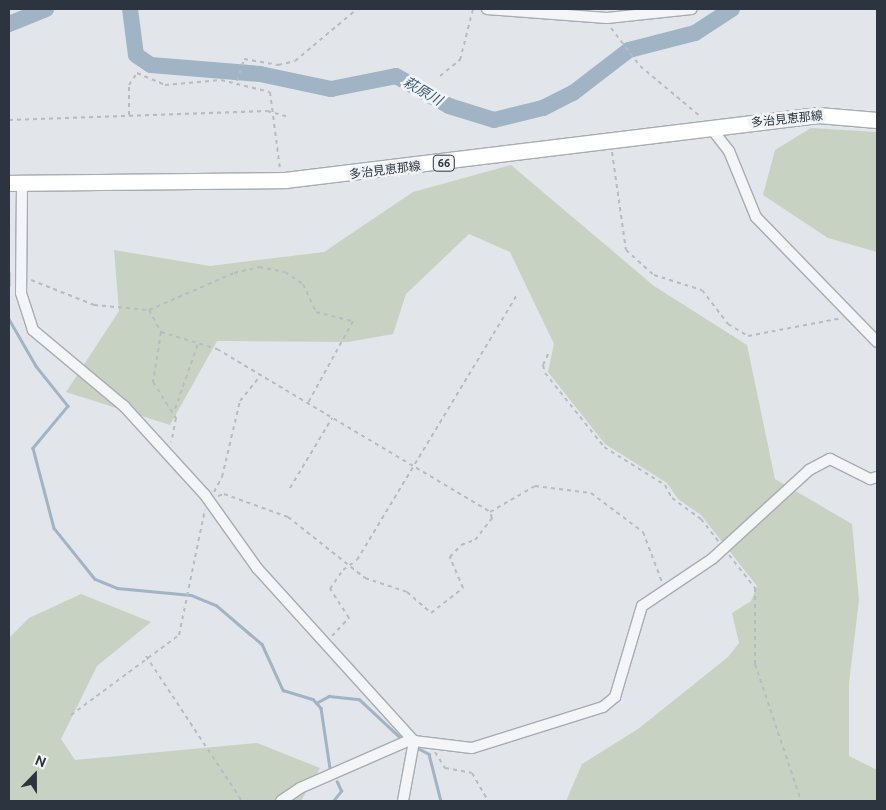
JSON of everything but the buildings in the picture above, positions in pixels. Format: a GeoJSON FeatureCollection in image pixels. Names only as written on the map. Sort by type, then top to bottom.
{"type":"FeatureCollection","features":[{"type":"Feature","properties":{"kind":"main road","name":"多治見恵那線"},"geometry":{"type":"LineString","coordinates":[[15,183],[285,180],[818,115],[877,120]]}},
{"type":"Feature","properties":{"kind":"street"},"geometry":{"type":"LineString","coordinates":[[487,9],[607,18],[692,9]]}},
{"type":"Feature","properties":{"kind":"street"},"geometry":{"type":"LineString","coordinates":[[711,128],[729,151],[756,217],[877,342]]}},
{"type":"Feature","properties":{"kind":"street"},"geometry":{"type":"LineString","coordinates":[[15,183],[22,302],[33,330],[112,395],[166,453],[210,501],[257,568],[413,740],[432,745],[472,748],[498,742],[603,707],[615,696],[642,606],[664,588],[712,559],[809,470],[830,459],[870,479],[877,477]]}},
{"type":"Feature","properties":{"kind":"street"},"geometry":{"type":"LineString","coordinates":[[282,801],[300,788],[413,740]]}},
{"type":"Feature","properties":{"kind":"street"},"geometry":{"type":"LineString","coordinates":[[404,801],[413,740]]}},
{"type":"Feature","properties":{"kind":"path"},"geometry":{"type":"LineString","coordinates":[[237,81],[244,59],[278,65],[295,61],[357,9]]}},
{"type":"Feature","properties":{"kind":"path"},"geometry":{"type":"LineString","coordinates":[[440,76],[460,60],[473,9]]}},
{"type":"Feature","properties":{"kind":"path"},"geometry":{"type":"LineString","coordinates":[[607,18],[618,40],[640,66],[711,128]]}},
{"type":"Feature","properties":{"kind":"path"},"geometry":{"type":"LineString","coordinates":[[129,116],[130,85],[137,73],[165,85],[237,81],[270,92],[274,113],[275,155],[285,180]]}},
{"type":"Feature","properties":{"kind":"path"},"geometry":{"type":"LineString","coordinates":[[9,120],[274,113],[289,117]]}},
{"type":"Feature","properties":{"kind":"path"},"geometry":{"type":"LineString","coordinates":[[611,141],[626,250],[654,275],[702,290],[728,324],[748,336],[830,319],[856,322]]}},
{"type":"Feature","properties":{"kind":"path"},"geometry":{"type":"LineString","coordinates":[[21,265],[36,284],[81,301],[149,310],[190,290],[259,267],[285,272],[303,284],[316,312],[353,321],[308,403]]}},
{"type":"Feature","properties":{"kind":"path"},"geometry":{"type":"LineString","coordinates":[[326,642],[349,618],[330,589],[349,566],[357,560],[415,467],[517,295]]}},
{"type":"Feature","properties":{"kind":"path"},"geometry":{"type":"LineString","coordinates":[[149,310],[161,332],[151,372],[152,382],[174,410]]}},
{"type":"Feature","properties":{"kind":"path"},"geometry":{"type":"LineString","coordinates":[[161,332],[199,341],[262,376],[490,512],[492,518],[475,540],[461,545],[450,557],[463,588],[431,613],[407,592],[365,578],[288,518],[224,494],[210,501]]}},
{"type":"Feature","properties":{"kind":"path"},"geometry":{"type":"LineString","coordinates":[[166,453],[176,432],[174,410],[199,341]]}},
{"type":"Feature","properties":{"kind":"path"},"geometry":{"type":"LineString","coordinates":[[71,715],[146,656],[179,635],[205,509],[222,477],[240,401],[262,376]]}},
{"type":"Feature","properties":{"kind":"path"},"geometry":{"type":"LineString","coordinates":[[290,488],[332,418]]}},
{"type":"Feature","properties":{"kind":"path"},"geometry":{"type":"LineString","coordinates":[[490,512],[535,486],[591,494],[643,532],[664,588]]}},
{"type":"Feature","properties":{"kind":"path"},"geometry":{"type":"LineString","coordinates":[[146,656],[242,801]]}},
{"type":"Feature","properties":{"kind":"path"},"geometry":{"type":"LineString","coordinates":[[432,745],[445,768],[472,773],[488,801]]}},
{"type":"Feature","properties":{"kind":"green space"},"geometry":{"type":"Polygon","coordinates":[[[811,128],[877,132],[877,252],[828,238],[763,195],[775,150],[811,128]]]}},
{"type":"Feature","properties":{"kind":"green space"},"geometry":{"type":"Polygon","coordinates":[[[511,165],[654,286],[747,345],[775,479],[852,524],[859,600],[849,683],[849,756],[877,770],[877,801],[566,801],[582,764],[638,729],[728,657],[739,643],[732,613],[751,601],[757,586],[701,515],[678,499],[667,483],[605,444],[548,372],[554,344],[510,252],[469,234],[406,294],[393,334],[348,342],[217,341],[170,425],[66,392],[119,311],[114,250],[210,266],[324,252],[413,192],[511,165]]]}},
{"type":"Feature","properties":{"kind":"green space"},"geometry":{"type":"Polygon","coordinates":[[[81,594],[151,622],[97,666],[61,739],[75,760],[257,743],[320,768],[301,801],[9,801],[9,638],[29,618],[81,594]]]}},
{"type":"Feature","properties":{"kind":"waterway","name":"萩原川"},"geometry":{"type":"LineString","coordinates":[[9,24],[46,9]]}},
{"type":"Feature","properties":{"kind":"waterway","name":"萩原川"},"geometry":{"type":"LineString","coordinates":[[130,9],[136,55],[151,65],[260,74],[331,89],[396,76],[449,106],[494,120],[543,108],[573,93],[629,50],[695,33],[732,9]]}},
{"type":"Feature","properties":{"kind":"waterway"},"geometry":{"type":"LineString","coordinates":[[9,273],[9,285]]}},
{"type":"Feature","properties":{"kind":"waterway"},"geometry":{"type":"LineString","coordinates":[[9,319],[36,366],[68,406],[33,448],[54,528],[95,579],[117,588],[191,595],[216,605],[262,644],[283,690],[313,699],[321,708],[330,768]]}},
{"type":"Feature","properties":{"kind":"waterway"},"geometry":{"type":"LineString","coordinates":[[316,703],[329,696],[359,699],[403,740]]}},
{"type":"Feature","properties":{"kind":"waterway"},"geometry":{"type":"LineString","coordinates":[[416,747],[429,754],[441,801]]}},
{"type":"Feature","properties":{"kind":"waterway"},"geometry":{"type":"LineString","coordinates":[[333,801],[341,791],[337,782]]}}]}
